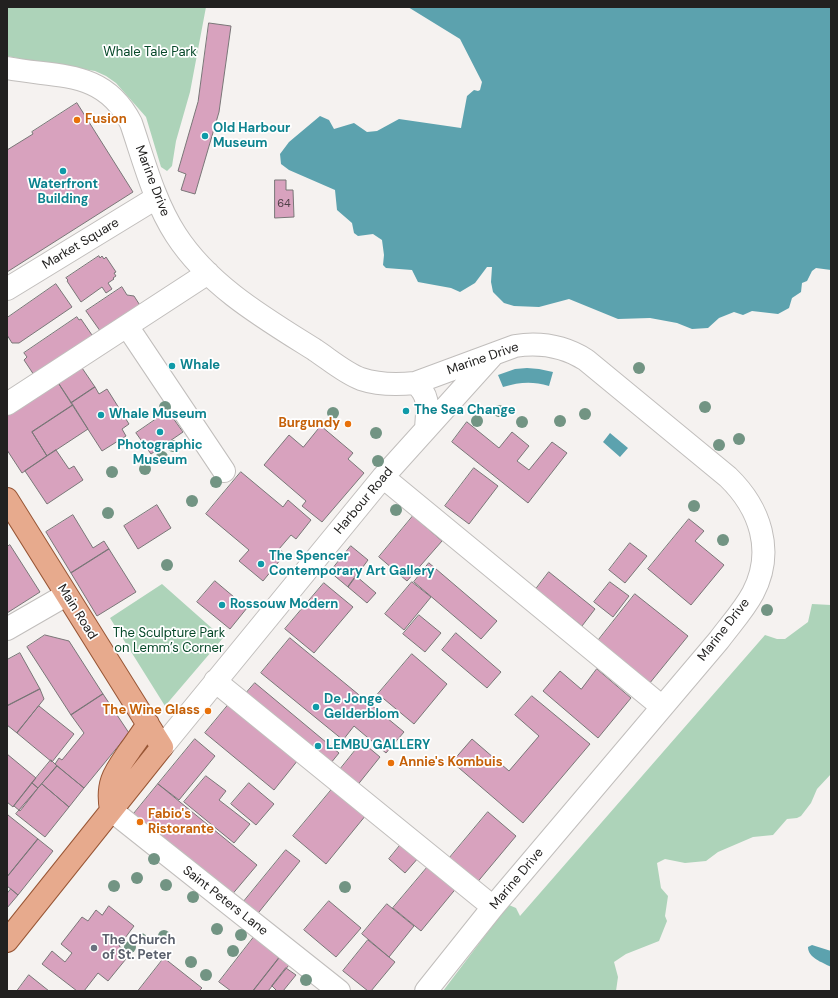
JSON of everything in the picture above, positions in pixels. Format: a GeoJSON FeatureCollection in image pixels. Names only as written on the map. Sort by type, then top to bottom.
{"type":"FeatureCollection","features":[{"type":"Feature","properties":{"kind":"main road","name":"Main Road"},"geometry":{"type":"LineString","coordinates":[[7,499],[162,747]]}},
{"type":"Feature","properties":{"kind":"main road"},"geometry":{"type":"LineString","coordinates":[[111,810],[109,798],[110,785],[117,769],[148,724]]}},
{"type":"Feature","properties":{"kind":"main road"},"geometry":{"type":"LineString","coordinates":[[7,942],[162,747]]}},
{"type":"Feature","properties":{"kind":"street","name":"Marine Drive"},"geometry":{"type":"LineString","coordinates":[[7,68],[78,78],[91,82],[112,96],[126,113],[131,123],[156,198],[165,218],[176,236],[191,255],[208,273],[245,305],[348,372],[360,378],[386,384],[400,385],[415,382],[515,346],[528,344],[548,345],[568,350],[586,360],[728,477],[740,488],[755,513],[762,535],[763,547],[761,570],[754,592],[746,606],[493,907],[426,991]]}},
{"type":"Feature","properties":{"kind":"street","name":"Market Square"},"geometry":{"type":"LineString","coordinates":[[7,289],[156,198]]}},
{"type":"Feature","properties":{"kind":"street"},"geometry":{"type":"LineString","coordinates":[[7,404],[208,273]]}},
{"type":"Feature","properties":{"kind":"street"},"geometry":{"type":"LineString","coordinates":[[127,326],[224,471]]}},
{"type":"Feature","properties":{"kind":"street","name":"Harbour Road"},"geometry":{"type":"LineString","coordinates":[[162,747],[383,477],[495,353]]}},
{"type":"Feature","properties":{"kind":"street"},"geometry":{"type":"LineString","coordinates":[[415,382],[426,394],[426,429]]}},
{"type":"Feature","properties":{"kind":"street"},"geometry":{"type":"LineString","coordinates":[[383,477],[661,706]]}},
{"type":"Feature","properties":{"kind":"street"},"geometry":{"type":"LineString","coordinates":[[7,629],[66,595]]}},
{"type":"Feature","properties":{"kind":"street"},"geometry":{"type":"LineString","coordinates":[[215,681],[493,907]]}},
{"type":"Feature","properties":{"kind":"street","name":"Saint Peters Lane"},"geometry":{"type":"LineString","coordinates":[[111,810],[339,991]]}},
{"type":"Feature","properties":{"kind":"green space","name":"Whale Tale Park"},"geometry":{"type":"Polygon","coordinates":[[[7,7],[206,7],[190,92],[176,141],[172,166],[167,171],[161,167],[146,117],[116,83],[106,76],[95,71],[7,56],[7,7]]]}},
{"type":"Feature","properties":{"kind":"green space","name":"The Sculpture Park on Lemm’s Corner"},"geometry":{"type":"Polygon","coordinates":[[[162,584],[223,638],[165,706],[110,618],[162,584]]]}},
{"type":"Feature","properties":{"kind":"green space"},"geometry":{"type":"Polygon","coordinates":[[[812,604],[831,605],[831,774],[817,789],[811,803],[801,816],[787,819],[773,835],[753,837],[718,852],[706,861],[685,863],[665,859],[657,863],[661,888],[668,896],[665,916],[667,921],[659,941],[626,954],[614,962],[618,977],[616,991],[443,991],[506,908],[509,905],[516,908],[520,916],[765,635],[777,639],[785,639],[808,622],[812,604]]]}},
{"type":"Feature","properties":{"kind":"water"},"geometry":{"type":"Polygon","coordinates":[[[408,7],[831,7],[831,270],[816,268],[812,271],[807,281],[802,283],[801,292],[792,298],[789,308],[778,314],[752,311],[743,315],[734,312],[719,318],[708,328],[692,329],[677,323],[650,318],[618,319],[569,299],[539,307],[514,306],[504,303],[493,292],[491,282],[492,267],[487,267],[475,283],[460,292],[451,288],[418,282],[412,270],[386,268],[383,265],[384,255],[382,240],[373,234],[358,236],[354,233],[352,223],[337,210],[335,190],[289,170],[281,164],[280,154],[289,142],[320,116],[329,120],[334,129],[354,123],[367,132],[377,131],[399,119],[461,128],[467,96],[474,90],[480,90],[482,82],[460,39],[408,7]]]}},
{"type":"Feature","properties":{"kind":"water"},"geometry":{"type":"Polygon","coordinates":[[[527,368],[553,372],[549,386],[537,383],[526,383],[503,387],[498,375],[515,369],[527,368]]]}},
{"type":"Feature","properties":{"kind":"water"},"geometry":{"type":"Polygon","coordinates":[[[610,433],[628,448],[620,457],[603,442],[610,433]]]}},
{"type":"Feature","properties":{"kind":"water"},"geometry":{"type":"Polygon","coordinates":[[[812,945],[831,951],[831,967],[810,954],[808,947],[812,945]]]}},
{"type":"Feature","properties":{"kind":"building"},"geometry":{"type":"Polygon","coordinates":[[[209,23],[231,26],[219,112],[195,194],[181,190],[186,174],[178,171],[198,102],[209,23]]]}},
{"type":"Feature","properties":{"kind":"building","name":"Waterfront Building"},"geometry":{"type":"Polygon","coordinates":[[[77,103],[133,192],[7,272],[7,150],[33,134],[32,132],[77,103]]]}},
{"type":"Feature","properties":{"kind":"building"},"geometry":{"type":"Polygon","coordinates":[[[275,180],[286,180],[286,190],[293,190],[294,217],[275,218],[275,180]]]}},
{"type":"Feature","properties":{"kind":"building"},"geometry":{"type":"Polygon","coordinates":[[[99,256],[100,258],[102,256],[104,259],[106,257],[116,272],[114,273],[116,276],[113,278],[114,279],[108,283],[112,289],[106,293],[102,287],[81,302],[66,278],[99,256]]]}},
{"type":"Feature","properties":{"kind":"building"},"geometry":{"type":"Polygon","coordinates":[[[56,284],[72,307],[19,343],[12,343],[7,335],[7,318],[56,284]]]}},
{"type":"Feature","properties":{"kind":"building"},"geometry":{"type":"Polygon","coordinates":[[[122,287],[127,295],[134,296],[143,310],[103,335],[86,311],[122,287]]]}},
{"type":"Feature","properties":{"kind":"building"},"geometry":{"type":"Polygon","coordinates":[[[77,317],[79,320],[81,319],[94,338],[34,375],[24,360],[27,357],[24,353],[77,317]]]}},
{"type":"Feature","properties":{"kind":"building"},"geometry":{"type":"Polygon","coordinates":[[[80,365],[95,387],[71,403],[57,381],[80,365]]]}},
{"type":"Feature","properties":{"kind":"building"},"geometry":{"type":"Polygon","coordinates":[[[57,381],[73,405],[32,432],[47,456],[22,473],[7,450],[7,413],[57,381]]]}},
{"type":"Feature","properties":{"kind":"building","name":"Whale Museum"},"geometry":{"type":"Polygon","coordinates":[[[95,387],[99,394],[107,389],[129,424],[122,429],[126,436],[102,451],[71,403],[95,387]]]}},
{"type":"Feature","properties":{"kind":"building"},"geometry":{"type":"Polygon","coordinates":[[[73,405],[88,429],[47,456],[32,432],[73,405]]]}},
{"type":"Feature","properties":{"kind":"building","name":"Photographic Museum"},"geometry":{"type":"Polygon","coordinates":[[[168,411],[183,432],[151,454],[136,433],[168,411]]]}},
{"type":"Feature","properties":{"kind":"building"},"geometry":{"type":"Polygon","coordinates":[[[467,422],[499,448],[512,432],[529,446],[517,461],[529,470],[552,442],[567,453],[528,503],[452,442],[467,422]]]}},
{"type":"Feature","properties":{"kind":"building"},"geometry":{"type":"Polygon","coordinates":[[[321,426],[353,453],[348,459],[364,473],[322,522],[302,506],[306,501],[264,465],[289,435],[303,447],[321,426]]]}},
{"type":"Feature","properties":{"kind":"building"},"geometry":{"type":"Polygon","coordinates":[[[56,450],[69,469],[74,466],[83,480],[47,504],[25,471],[56,450]]]}},
{"type":"Feature","properties":{"kind":"building"},"geometry":{"type":"Polygon","coordinates":[[[474,468],[498,486],[469,524],[445,506],[474,468]]]}},
{"type":"Feature","properties":{"kind":"building"},"geometry":{"type":"Polygon","coordinates":[[[241,472],[283,507],[288,500],[311,520],[296,539],[291,535],[279,549],[285,554],[263,581],[239,561],[249,550],[206,514],[241,472]]]}},
{"type":"Feature","properties":{"kind":"building"},"geometry":{"type":"Polygon","coordinates":[[[157,505],[171,528],[138,549],[124,526],[157,505]]]}},
{"type":"Feature","properties":{"kind":"building"},"geometry":{"type":"Polygon","coordinates":[[[73,515],[93,548],[104,541],[109,549],[71,573],[46,532],[73,515]]]}},
{"type":"Feature","properties":{"kind":"building"},"geometry":{"type":"Polygon","coordinates":[[[413,516],[442,541],[407,581],[379,557],[413,516]]]}},
{"type":"Feature","properties":{"kind":"building"},"geometry":{"type":"Polygon","coordinates":[[[689,519],[704,531],[695,541],[724,565],[691,605],[648,569],[689,519]]]}},
{"type":"Feature","properties":{"kind":"building"},"geometry":{"type":"Polygon","coordinates":[[[630,543],[647,556],[625,583],[609,570],[630,543]]]}},
{"type":"Feature","properties":{"kind":"building"},"geometry":{"type":"Polygon","coordinates":[[[10,545],[40,592],[7,613],[7,547],[10,545]]]}},
{"type":"Feature","properties":{"kind":"building"},"geometry":{"type":"Polygon","coordinates":[[[351,546],[368,560],[348,587],[330,572],[351,546]]]}},
{"type":"Feature","properties":{"kind":"building"},"geometry":{"type":"Polygon","coordinates":[[[109,549],[136,592],[97,616],[71,573],[109,549]]]}},
{"type":"Feature","properties":{"kind":"building"},"geometry":{"type":"Polygon","coordinates":[[[429,563],[497,621],[481,639],[414,582],[429,563]]]}},
{"type":"Feature","properties":{"kind":"building"},"geometry":{"type":"Polygon","coordinates":[[[549,572],[595,609],[582,626],[536,589],[549,572]]]}},
{"type":"Feature","properties":{"kind":"building"},"geometry":{"type":"Polygon","coordinates":[[[356,576],[376,593],[367,603],[348,587],[356,576]]]}},
{"type":"Feature","properties":{"kind":"building","name":"Rossouw Modern"},"geometry":{"type":"Polygon","coordinates":[[[215,581],[247,608],[230,629],[197,602],[215,581]]]}},
{"type":"Feature","properties":{"kind":"building"},"geometry":{"type":"Polygon","coordinates":[[[412,582],[431,597],[404,630],[385,614],[412,582]]]}},
{"type":"Feature","properties":{"kind":"building"},"geometry":{"type":"Polygon","coordinates":[[[610,582],[629,596],[613,617],[594,602],[610,582]]]}},
{"type":"Feature","properties":{"kind":"building"},"geometry":{"type":"Polygon","coordinates":[[[324,583],[353,607],[314,653],[285,629],[324,583]]]}},
{"type":"Feature","properties":{"kind":"building"},"geometry":{"type":"Polygon","coordinates":[[[635,594],[688,636],[649,684],[597,642],[635,594]]]}},
{"type":"Feature","properties":{"kind":"building"},"geometry":{"type":"Polygon","coordinates":[[[419,615],[441,633],[425,652],[403,634],[419,615]]]}},
{"type":"Feature","properties":{"kind":"building"},"geometry":{"type":"Polygon","coordinates":[[[456,633],[501,672],[487,688],[442,650],[456,633]]]}},
{"type":"Feature","properties":{"kind":"building"},"geometry":{"type":"Polygon","coordinates":[[[45,635],[69,641],[103,694],[71,715],[27,647],[45,635]]]}},
{"type":"Feature","properties":{"kind":"building"},"geometry":{"type":"Polygon","coordinates":[[[290,638],[404,732],[386,753],[354,726],[343,740],[261,673],[290,638]]]}},
{"type":"Feature","properties":{"kind":"building"},"geometry":{"type":"Polygon","coordinates":[[[20,653],[40,689],[7,706],[7,660],[20,653]]]}},
{"type":"Feature","properties":{"kind":"building"},"geometry":{"type":"Polygon","coordinates":[[[412,654],[447,684],[414,724],[378,694],[412,654]]]}},
{"type":"Feature","properties":{"kind":"building"},"geometry":{"type":"Polygon","coordinates":[[[597,669],[631,698],[598,738],[543,691],[560,671],[581,689],[597,669]]]}},
{"type":"Feature","properties":{"kind":"building"},"geometry":{"type":"Polygon","coordinates":[[[255,683],[339,753],[326,769],[241,699],[255,683]]]}},
{"type":"Feature","properties":{"kind":"building"},"geometry":{"type":"Polygon","coordinates":[[[40,689],[44,699],[17,733],[7,725],[7,706],[40,689]]]}},
{"type":"Feature","properties":{"kind":"building"},"geometry":{"type":"Polygon","coordinates":[[[103,694],[129,733],[84,788],[55,764],[59,758],[62,760],[84,733],[71,715],[103,694]]]}},
{"type":"Feature","properties":{"kind":"building"},"geometry":{"type":"Polygon","coordinates":[[[532,696],[590,744],[523,823],[452,762],[472,739],[509,771],[539,736],[515,715],[532,696]]]}},
{"type":"Feature","properties":{"kind":"building"},"geometry":{"type":"Polygon","coordinates":[[[229,704],[298,760],[274,790],[205,733],[229,704]]]}},
{"type":"Feature","properties":{"kind":"building"},"geometry":{"type":"Polygon","coordinates":[[[39,706],[74,734],[52,762],[17,733],[39,706]]]}},
{"type":"Feature","properties":{"kind":"building"},"geometry":{"type":"Polygon","coordinates":[[[195,739],[215,756],[179,800],[158,784],[195,739]]]}},
{"type":"Feature","properties":{"kind":"building"},"geometry":{"type":"Polygon","coordinates":[[[362,742],[380,757],[352,792],[334,777],[362,742]]]}},
{"type":"Feature","properties":{"kind":"building"},"geometry":{"type":"Polygon","coordinates":[[[7,754],[36,778],[13,807],[7,802],[7,754]]]}},
{"type":"Feature","properties":{"kind":"building"},"geometry":{"type":"Polygon","coordinates":[[[51,760],[57,766],[38,788],[32,783],[51,760]]]}},
{"type":"Feature","properties":{"kind":"building"},"geometry":{"type":"Polygon","coordinates":[[[57,766],[84,788],[69,807],[42,784],[57,766]]]}},
{"type":"Feature","properties":{"kind":"building"},"geometry":{"type":"Polygon","coordinates":[[[206,776],[226,791],[219,800],[250,824],[234,843],[184,802],[206,776]]]}},
{"type":"Feature","properties":{"kind":"building"},"geometry":{"type":"Polygon","coordinates":[[[32,783],[38,788],[20,811],[14,806],[32,783]]]}},
{"type":"Feature","properties":{"kind":"building"},"geometry":{"type":"Polygon","coordinates":[[[249,783],[274,804],[256,825],[231,804],[249,783]]]}},
{"type":"Feature","properties":{"kind":"building"},"geometry":{"type":"Polygon","coordinates":[[[42,784],[69,807],[45,837],[16,814],[42,784]]]}},
{"type":"Feature","properties":{"kind":"building"},"geometry":{"type":"Polygon","coordinates":[[[158,784],[257,865],[230,897],[132,816],[158,784]]]}},
{"type":"Feature","properties":{"kind":"building"},"geometry":{"type":"Polygon","coordinates":[[[333,788],[366,815],[326,864],[293,836],[333,788]]]}},
{"type":"Feature","properties":{"kind":"building"},"geometry":{"type":"Polygon","coordinates":[[[488,812],[516,836],[475,885],[447,861],[488,812]]]}},
{"type":"Feature","properties":{"kind":"building"},"geometry":{"type":"Polygon","coordinates":[[[8,815],[38,839],[7,877],[7,817],[8,815]]]}},
{"type":"Feature","properties":{"kind":"building"},"geometry":{"type":"Polygon","coordinates":[[[38,839],[53,851],[18,895],[7,886],[7,877],[38,839]]]}},
{"type":"Feature","properties":{"kind":"building"},"geometry":{"type":"Polygon","coordinates":[[[402,843],[419,857],[405,873],[389,859],[402,843]]]}},
{"type":"Feature","properties":{"kind":"building"},"geometry":{"type":"Polygon","coordinates":[[[286,850],[300,861],[255,917],[241,905],[286,850]]]}},
{"type":"Feature","properties":{"kind":"building"},"geometry":{"type":"Polygon","coordinates":[[[431,863],[458,886],[421,931],[393,908],[431,863]]]}},
{"type":"Feature","properties":{"kind":"building"},"geometry":{"type":"Polygon","coordinates":[[[11,889],[18,895],[7,908],[7,894],[11,889]]]}},
{"type":"Feature","properties":{"kind":"building"},"geometry":{"type":"Polygon","coordinates":[[[329,901],[361,928],[336,957],[304,930],[329,901]]]}},
{"type":"Feature","properties":{"kind":"building"},"geometry":{"type":"Polygon","coordinates":[[[387,904],[414,926],[389,957],[362,934],[387,904]]]}},
{"type":"Feature","properties":{"kind":"building","name":"The Church of St. Peter"},"geometry":{"type":"Polygon","coordinates":[[[109,906],[134,926],[119,946],[130,954],[108,981],[98,973],[84,991],[77,991],[42,964],[52,951],[65,962],[72,953],[61,944],[82,917],[88,921],[96,910],[102,915],[109,906]]]}},
{"type":"Feature","properties":{"kind":"building"},"geometry":{"type":"Polygon","coordinates":[[[254,937],[279,958],[253,991],[231,991],[219,982],[254,937]]]}},
{"type":"Feature","properties":{"kind":"building"},"geometry":{"type":"Polygon","coordinates":[[[368,940],[395,962],[371,991],[368,991],[343,971],[368,940]]]}},
{"type":"Feature","properties":{"kind":"building"},"geometry":{"type":"Polygon","coordinates":[[[164,958],[202,988],[199,991],[138,991],[164,958]]]}},
{"type":"Feature","properties":{"kind":"building"},"geometry":{"type":"Polygon","coordinates":[[[279,958],[289,965],[268,991],[253,991],[279,958]]]}},
{"type":"Feature","properties":{"kind":"building"},"geometry":{"type":"Polygon","coordinates":[[[286,968],[296,975],[283,991],[277,991],[272,986],[286,968]]]}},
{"type":"Feature","properties":{"kind":"building"},"geometry":{"type":"Polygon","coordinates":[[[29,975],[49,991],[17,991],[29,975]]]}},
{"type":"Feature","properties":{"kind":"place","name":"Fusion"},"geometry":{"type":"Point","coordinates":[77,120]}},
{"type":"Feature","properties":{"kind":"place","name":"Old Harbour Museum"},"geometry":{"type":"Point","coordinates":[205,136]}},
{"type":"Feature","properties":{"kind":"place","name":"Waterfront Building"},"geometry":{"type":"Point","coordinates":[63,171]}},
{"type":"Feature","properties":{"kind":"place","name":"Whale"},"geometry":{"type":"Point","coordinates":[172,366]}},
{"type":"Feature","properties":{"kind":"place","name":"The Sea Change"},"geometry":{"type":"Point","coordinates":[406,411]}},
{"type":"Feature","properties":{"kind":"place","name":"Whale Museum"},"geometry":{"type":"Point","coordinates":[101,415]}},
{"type":"Feature","properties":{"kind":"place","name":"Burgundy"},"geometry":{"type":"Point","coordinates":[348,424]}},
{"type":"Feature","properties":{"kind":"place","name":"Photographic Museum"},"geometry":{"type":"Point","coordinates":[160,432]}},
{"type":"Feature","properties":{"kind":"place","name":"The Spencer Contemporary Art Gallery"},"geometry":{"type":"Point","coordinates":[261,564]}},
{"type":"Feature","properties":{"kind":"place","name":"Rossouw Modern"},"geometry":{"type":"Point","coordinates":[222,605]}},
{"type":"Feature","properties":{"kind":"place","name":"De Jonge Gelderblom"},"geometry":{"type":"Point","coordinates":[316,707]}},
{"type":"Feature","properties":{"kind":"place","name":"The Wine Glass"},"geometry":{"type":"Point","coordinates":[208,711]}},
{"type":"Feature","properties":{"kind":"place","name":"LEMBU GALLERY"},"geometry":{"type":"Point","coordinates":[318,746]}},
{"type":"Feature","properties":{"kind":"place","name":"Annie's Kombuis"},"geometry":{"type":"Point","coordinates":[391,763]}},
{"type":"Feature","properties":{"kind":"place","name":"Fabio's Ristorante"},"geometry":{"type":"Point","coordinates":[140,822]}},
{"type":"Feature","properties":{"kind":"place","name":"The Church of St. Peter"},"geometry":{"type":"Point","coordinates":[94,948]}}]}
